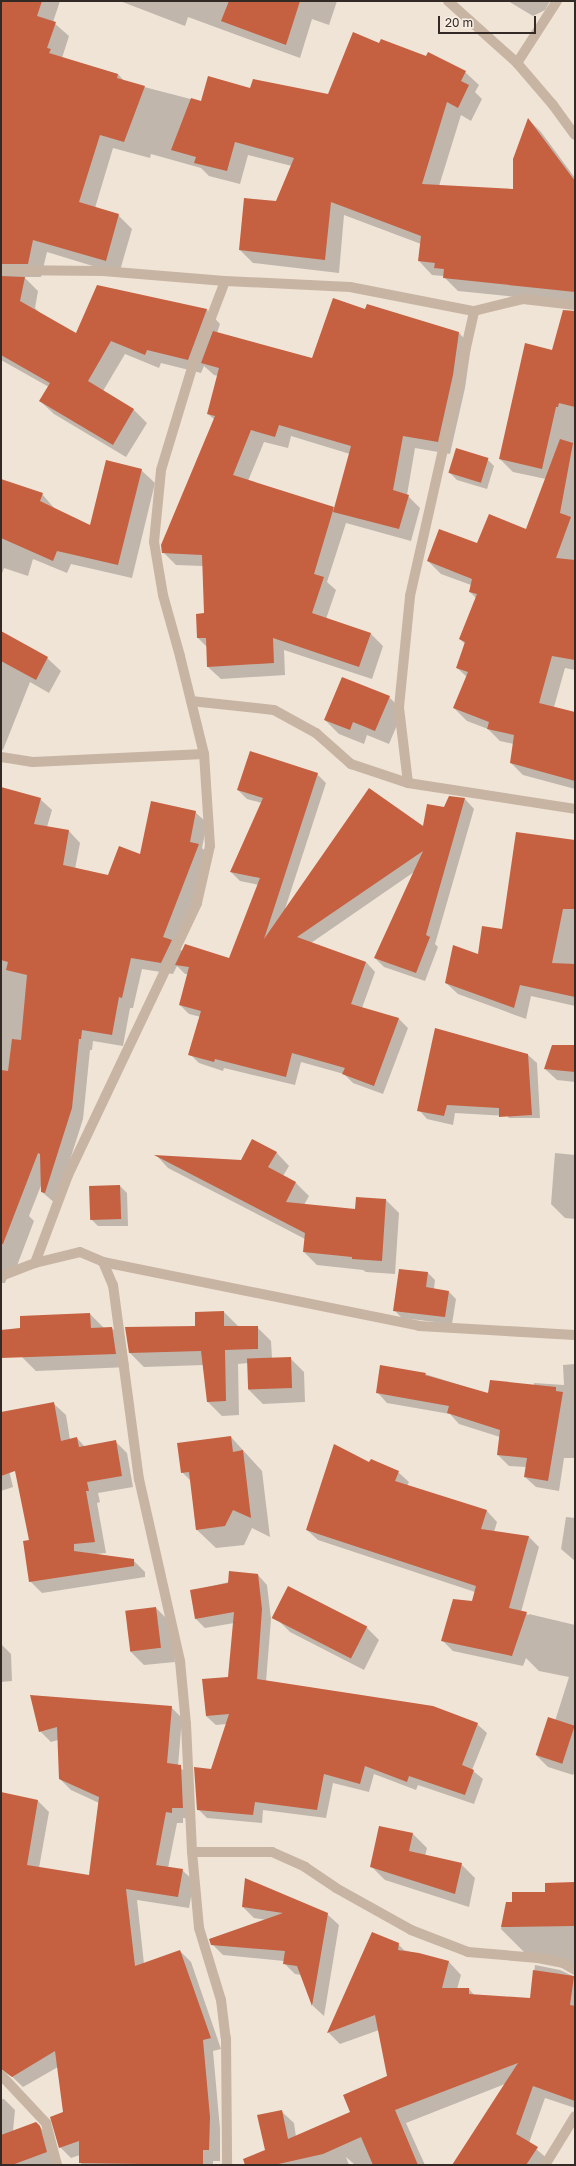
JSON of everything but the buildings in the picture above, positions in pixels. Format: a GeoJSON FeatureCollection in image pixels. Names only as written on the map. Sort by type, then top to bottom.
{"type":"FeatureCollection","features":[{"type":"Feature","properties":{"kind":"street"},"geometry":{"type":"LineString","coordinates":[[448,1],[517,63],[553,105],[575,135]]}},
{"type":"Feature","properties":{"kind":"street"},"geometry":{"type":"LineString","coordinates":[[517,63],[558,1]]}},
{"type":"Feature","properties":{"kind":"street"},"geometry":{"type":"LineString","coordinates":[[1,270],[102,271],[225,281],[350,287],[474,311],[523,299],[575,305]]}},
{"type":"Feature","properties":{"kind":"street"},"geometry":{"type":"LineString","coordinates":[[34,1263],[68,1175],[197,903],[210,846],[204,754],[163,595],[154,542],[161,470],[193,365],[225,281]]}},
{"type":"Feature","properties":{"kind":"street"},"geometry":{"type":"LineString","coordinates":[[408,783],[399,708],[410,596],[474,311]]}},
{"type":"Feature","properties":{"kind":"street"},"geometry":{"type":"LineString","coordinates":[[191,701],[274,710],[316,733],[351,764],[408,783],[575,809]]}},
{"type":"Feature","properties":{"kind":"street"},"geometry":{"type":"LineString","coordinates":[[1,757],[33,762],[204,754]]}},
{"type":"Feature","properties":{"kind":"street"},"geometry":{"type":"LineString","coordinates":[[1,1276],[34,1263],[80,1252],[103,1262],[419,1326],[575,1335]]}},
{"type":"Feature","properties":{"kind":"street"},"geometry":{"type":"LineString","coordinates":[[103,1262],[113,1286],[139,1479],[180,1661],[186,1724],[192,1852],[200,1928],[221,2000],[226,2038],[227,2165]]}},
{"type":"Feature","properties":{"kind":"street"},"geometry":{"type":"LineString","coordinates":[[192,1852],[272,1852],[306,1867],[336,1888],[418,1933],[468,1952],[538,1958],[563,1963],[575,1970]]}},
{"type":"Feature","properties":{"kind":"street"},"geometry":{"type":"LineString","coordinates":[[1,2075],[46,2123],[57,2165]]}},
{"type":"Feature","properties":{"kind":"street"},"geometry":{"type":"LineString","coordinates":[[545,2165],[575,2116]]}}]}
